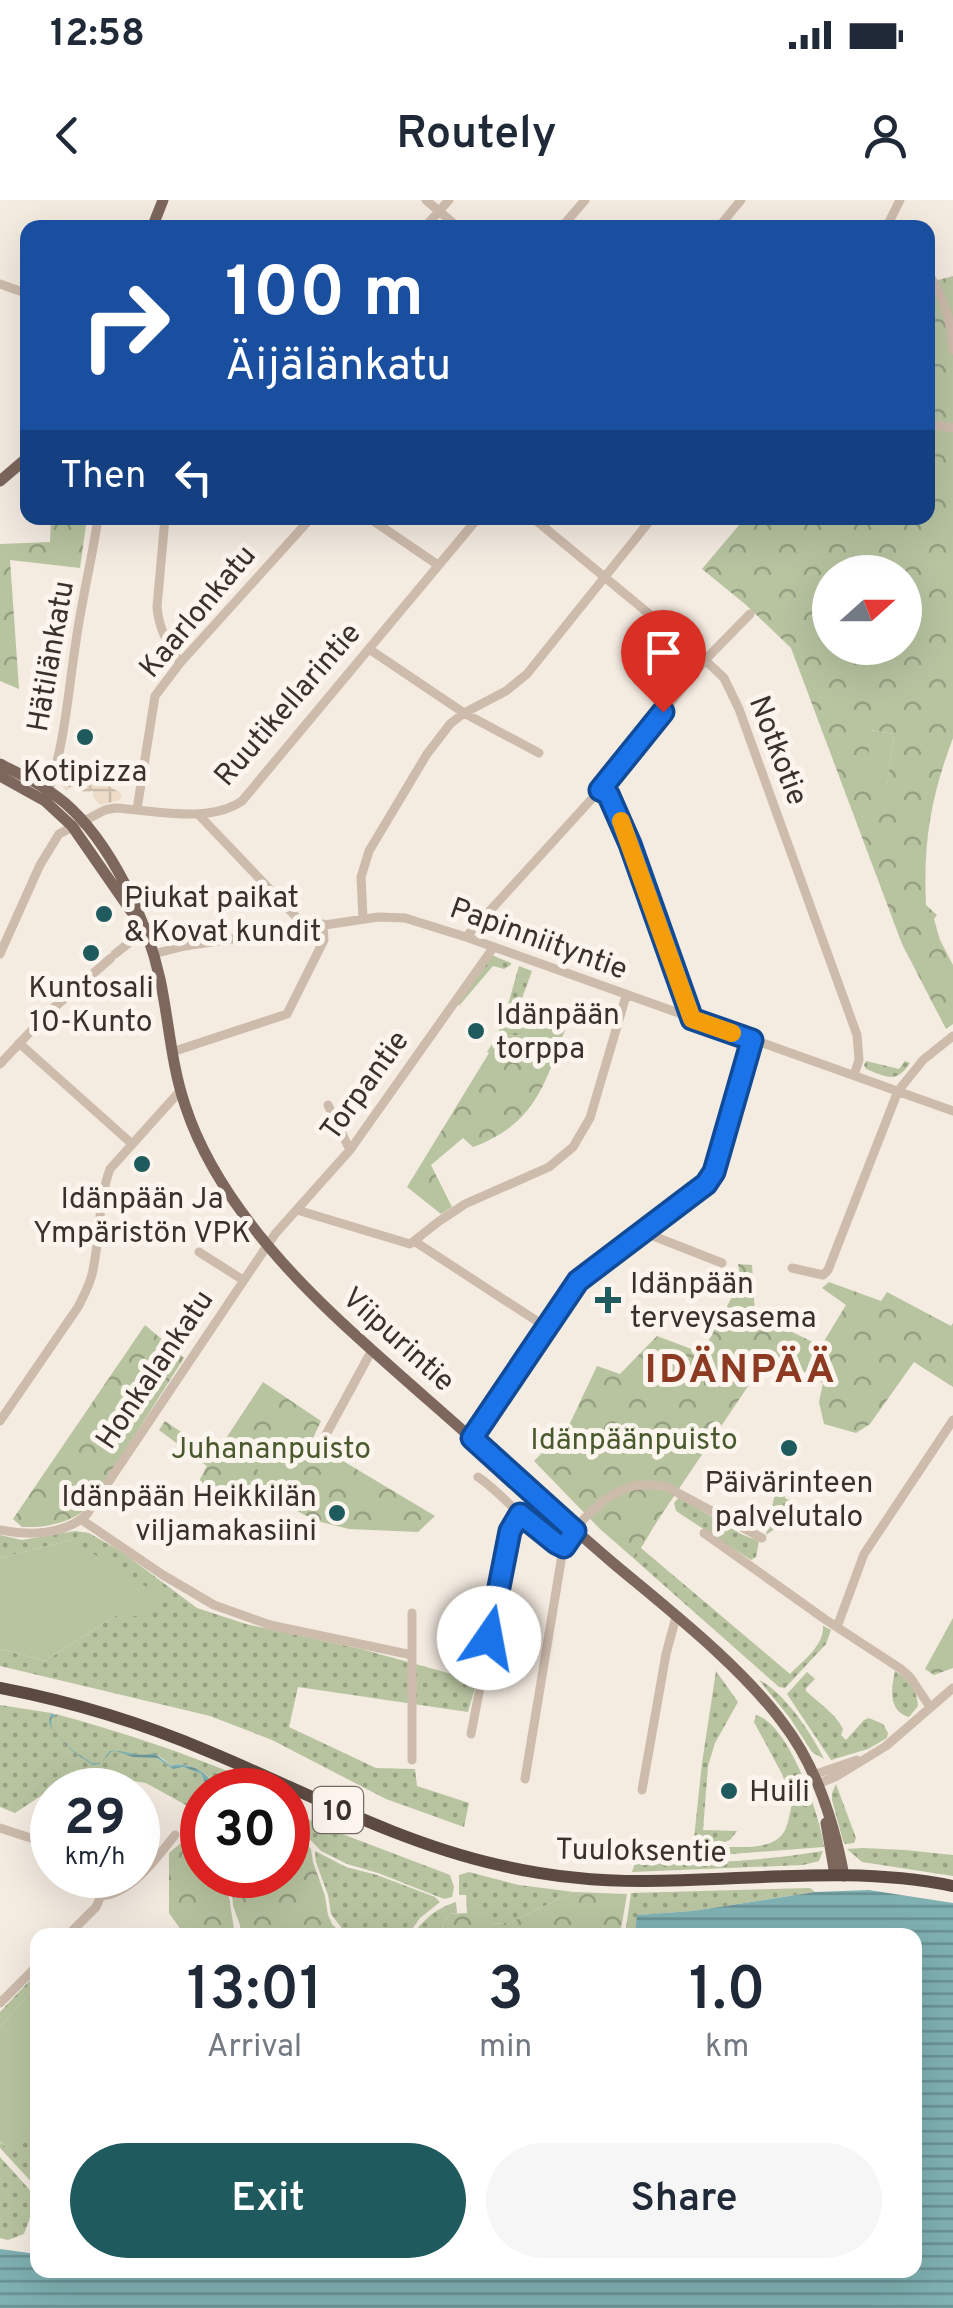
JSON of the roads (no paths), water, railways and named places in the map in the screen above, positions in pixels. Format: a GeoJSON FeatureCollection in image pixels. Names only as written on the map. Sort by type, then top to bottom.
{"type":"FeatureCollection","features":[{"type":"Feature","properties":{"kind":"highway","name":"Tuuloksentie"},"geometry":{"type":"LineString","coordinates":[[0,1688],[127,1719],[414,1841],[498,1865],[566,1876],[640,1881],[872,1876],[953,1886]]}},
{"type":"Feature","properties":{"kind":"main road"},"geometry":{"type":"LineString","coordinates":[[0,481],[20,465]]}},
{"type":"Feature","properties":{"kind":"main road","name":"Viipurintie"},"geometry":{"type":"LineString","coordinates":[[0,764],[78,823],[121,876],[138,910],[160,979],[180,1091],[195,1132],[229,1195],[314,1296],[750,1684],[785,1724],[817,1784],[834,1830],[840,1876]]}},
{"type":"Feature","properties":{"kind":"main road","name":"Viipurintie"},"geometry":{"type":"LineString","coordinates":[[0,776],[47,796]]}},
{"type":"Feature","properties":{"kind":"main road","name":"Viipurintie"},"geometry":{"type":"LineString","coordinates":[[817,1784],[840,1876]]}},
{"type":"Feature","properties":{"kind":"main road"},"geometry":{"type":"LineString","coordinates":[[840,1854],[854,1868],[872,1876]]}},
{"type":"Feature","properties":{"kind":"street"},"geometry":{"type":"LineString","coordinates":[[426,200],[450,220]]}},
{"type":"Feature","properties":{"kind":"street"},"geometry":{"type":"LineString","coordinates":[[431,220],[449,200]]}},
{"type":"Feature","properties":{"kind":"street"},"geometry":{"type":"LineString","coordinates":[[568,220],[585,200]]}},
{"type":"Feature","properties":{"kind":"street"},"geometry":{"type":"LineString","coordinates":[[724,220],[740,200]]}},
{"type":"Feature","properties":{"kind":"street"},"geometry":{"type":"LineString","coordinates":[[935,284],[947,308],[953,350]]}},
{"type":"Feature","properties":{"kind":"street","name":"Hätilänkatu"},"geometry":{"type":"LineString","coordinates":[[47,796],[64,724],[97,525]]}},
{"type":"Feature","properties":{"kind":"street"},"geometry":{"type":"LineString","coordinates":[[164,525],[156,608],[165,641],[180,662]]}},
{"type":"Feature","properties":{"kind":"street","name":"Kaarlonkatu"},"geometry":{"type":"LineString","coordinates":[[136,809],[155,696],[180,662],[305,525]]}},
{"type":"Feature","properties":{"kind":"street"},"geometry":{"type":"LineString","coordinates":[[379,525],[438,565]]}},
{"type":"Feature","properties":{"kind":"street","name":"Ruutikellarintie"},"geometry":{"type":"LineString","coordinates":[[78,823],[104,810],[198,814],[231,808],[251,793],[472,525]]}},
{"type":"Feature","properties":{"kind":"street","name":"Notkotie"},"geometry":{"type":"LineString","coordinates":[[542,525],[724,678],[739,708],[858,1036],[859,1060],[854,1075]]}},
{"type":"Feature","properties":{"kind":"street"},"geometry":{"type":"LineString","coordinates":[[364,918],[361,877],[368,851],[427,754],[450,724],[506,691],[526,674],[646,525]]}},
{"type":"Feature","properties":{"kind":"street"},"geometry":{"type":"LineString","coordinates":[[466,937],[600,790],[705,660],[750,614]]}},
{"type":"Feature","properties":{"kind":"street"},"geometry":{"type":"LineString","coordinates":[[370,648],[464,713],[539,754]]}},
{"type":"Feature","properties":{"kind":"street"},"geometry":{"type":"LineString","coordinates":[[600,790],[608,794],[630,844],[692,1019]]}},
{"type":"Feature","properties":{"kind":"street"},"geometry":{"type":"LineString","coordinates":[[198,814],[299,920],[300,928]]}},
{"type":"Feature","properties":{"kind":"street"},"geometry":{"type":"LineString","coordinates":[[0,954],[50,846],[78,823]]}},
{"type":"Feature","properties":{"kind":"street","name":"Papinniityntie"},"geometry":{"type":"LineString","coordinates":[[152,954],[364,918],[405,918],[953,1111]]}},
{"type":"Feature","properties":{"kind":"street"},"geometry":{"type":"LineString","coordinates":[[172,1052],[287,1014],[324,940],[323,924]]}},
{"type":"Feature","properties":{"kind":"street"},"geometry":{"type":"LineString","coordinates":[[0,1064],[49,1012],[130,942],[145,934]]}},
{"type":"Feature","properties":{"kind":"street","name":"Torpantie"},"geometry":{"type":"LineString","coordinates":[[268,1245],[350,1150],[493,948]]}},
{"type":"Feature","properties":{"kind":"street"},"geometry":{"type":"LineString","coordinates":[[297,1210],[410,1244],[465,1204],[549,1167],[579,1140],[590,1118],[626,996]]}},
{"type":"Feature","properties":{"kind":"street"},"geometry":{"type":"LineString","coordinates":[[792,1268],[823,1275],[837,1250],[898,1092],[923,1060],[953,1036]]}},
{"type":"Feature","properties":{"kind":"street"},"geometry":{"type":"LineString","coordinates":[[472,1438],[578,1281],[706,1184],[714,1172],[752,1040]]}},
{"type":"Feature","properties":{"kind":"street"},"geometry":{"type":"LineString","coordinates":[[19,1044],[130,1143]]}},
{"type":"Feature","properties":{"kind":"street"},"geometry":{"type":"LineString","coordinates":[[0,1421],[78,1307],[93,1274],[104,1184],[110,1169],[180,1091]]}},
{"type":"Feature","properties":{"kind":"street"},"geometry":{"type":"LineString","coordinates":[[328,1105],[350,1150]]}},
{"type":"Feature","properties":{"kind":"street"},"geometry":{"type":"LineString","coordinates":[[643,1232],[722,1264]]}},
{"type":"Feature","properties":{"kind":"street"},"geometry":{"type":"LineString","coordinates":[[414,1241],[546,1327]]}},
{"type":"Feature","properties":{"kind":"street","name":"Honkalankatu"},"geometry":{"type":"LineString","coordinates":[[82,1520],[268,1245]]}},
{"type":"Feature","properties":{"kind":"street"},"geometry":{"type":"LineString","coordinates":[[200,1252],[243,1280]]}},
{"type":"Feature","properties":{"kind":"street"},"geometry":{"type":"LineString","coordinates":[[323,1440],[372,1350]]}},
{"type":"Feature","properties":{"kind":"street"},"geometry":{"type":"LineString","coordinates":[[837,1627],[864,1554],[953,1420]]}},
{"type":"Feature","properties":{"kind":"street"},"geometry":{"type":"LineString","coordinates":[[478,1477],[564,1547]]}},
{"type":"Feature","properties":{"kind":"street"},"geometry":{"type":"LineString","coordinates":[[525,1779],[564,1547],[575,1531],[613,1494],[646,1484],[678,1492],[762,1538]]}},
{"type":"Feature","properties":{"kind":"street"},"geometry":{"type":"LineString","coordinates":[[471,1734],[510,1531],[520,1514]]}},
{"type":"Feature","properties":{"kind":"street"},"geometry":{"type":"LineString","coordinates":[[0,1530],[30,1534],[82,1520],[214,1605],[270,1625],[412,1655]]}},
{"type":"Feature","properties":{"kind":"street"},"geometry":{"type":"LineString","coordinates":[[704,1533],[901,1669],[930,1707]]}},
{"type":"Feature","properties":{"kind":"street"},"geometry":{"type":"LineString","coordinates":[[412,1613],[412,1760]]}},
{"type":"Feature","properties":{"kind":"street"},"geometry":{"type":"LineString","coordinates":[[642,1790],[676,1616]]}},
{"type":"Feature","properties":{"kind":"street"},"geometry":{"type":"LineString","coordinates":[[817,1784],[898,1736],[953,1688]]}},
{"type":"Feature","properties":{"kind":"street"},"geometry":{"type":"LineString","coordinates":[[0,1828],[30,1838]]}},
{"type":"Feature","properties":{"kind":"street"},"geometry":{"type":"LineString","coordinates":[[160,1852],[175,1836]]}},
{"type":"Feature","properties":{"kind":"street"},"geometry":{"type":"LineString","coordinates":[[75,1928],[100,1898]]}},
{"type":"Feature","properties":{"kind":"street"},"geometry":{"type":"LineString","coordinates":[[0,2004],[30,1973]]}},
{"type":"Feature","properties":{"kind":"water"},"geometry":{"type":"Polygon","coordinates":[[[51,1713],[56,1715],[51,1719],[52,1729],[72,1750],[100,1764],[93,1765],[72,1751],[51,1728],[49,1721],[51,1713]]]}},
{"type":"Feature","properties":{"kind":"water"},"geometry":{"type":"Polygon","coordinates":[[[115,1751],[154,1753],[171,1766],[193,1768],[173,1769],[157,1758],[115,1751]]]}},
{"type":"Feature","properties":{"kind":"water"},"geometry":{"type":"Polygon","coordinates":[[[869,1890],[953,1903],[953,2308],[0,2308],[0,2249],[30,2253],[30,2278],[922,2278],[922,1928],[636,1928],[637,1915],[692,1911],[815,1892],[869,1890]]]}},
{"type":"Feature","properties":{"kind":"place","name":"Kotipizza"},"geometry":{"type":"Point","coordinates":[85,737]}},
{"type":"Feature","properties":{"kind":"place","name":"Piukat paikat & Kovat kundit"},"geometry":{"type":"Point","coordinates":[104,914]}},
{"type":"Feature","properties":{"kind":"place","name":"Kuntosali 10-Kunto"},"geometry":{"type":"Point","coordinates":[91,953]}},
{"type":"Feature","properties":{"kind":"place","name":"Idänpään torppa"},"geometry":{"type":"Point","coordinates":[476,1031]}},
{"type":"Feature","properties":{"kind":"place","name":"Idänpään Ja Ympäristön VPK"},"geometry":{"type":"Point","coordinates":[142,1164]}},
{"type":"Feature","properties":{"kind":"place","name":"Idänpään terveysasema"},"geometry":{"type":"Point","coordinates":[608,1300]}},
{"type":"Feature","properties":{"kind":"place","name":"Päivärinteen palvelutalo"},"geometry":{"type":"Point","coordinates":[789,1448]}},
{"type":"Feature","properties":{"kind":"place","name":"Idänpään Heikkilän viljamakasiini"},"geometry":{"type":"Point","coordinates":[337,1513]}},
{"type":"Feature","properties":{"kind":"place","name":"Huili"},"geometry":{"type":"Point","coordinates":[729,1791]}},
{"type":"Feature","properties":{"kind":"district","name":"IDÄNPÄÄ"},"geometry":{"type":"Point","coordinates":[741,1368]}},
{"type":"Feature","properties":{"kind":"park label","name":"Idänpäänpuisto"},"geometry":{"type":"Point","coordinates":[634,1439]}},
{"type":"Feature","properties":{"kind":"park label","name":"Juhananpuisto"},"geometry":{"type":"Point","coordinates":[271,1448]}}]}
